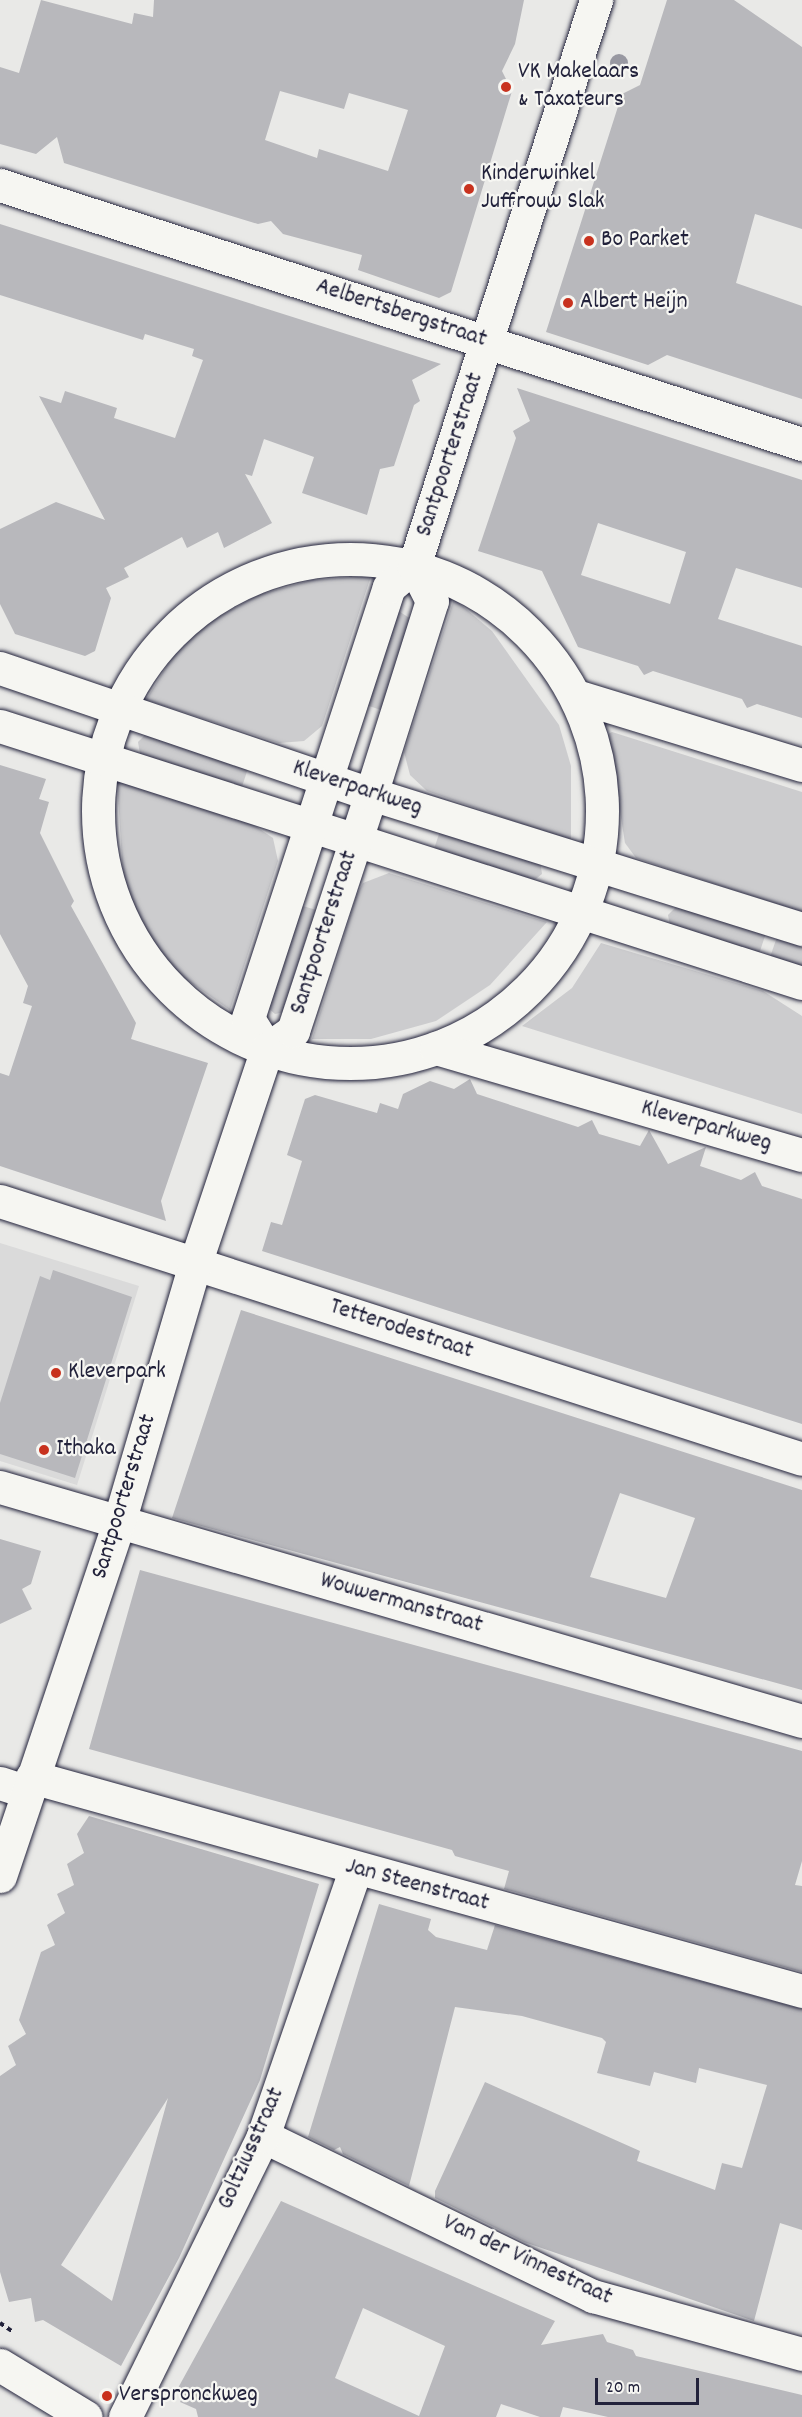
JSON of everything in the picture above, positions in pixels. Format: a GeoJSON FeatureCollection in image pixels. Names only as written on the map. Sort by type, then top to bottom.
{"type":"FeatureCollection","features":[{"type":"Feature","properties":{"kind":"street","name":"Santpoorterstraat"},"geometry":{"type":"LineString","coordinates":[[267,1049],[248,1018],[389,587],[414,566],[489,342],[596,0]]}},
{"type":"Feature","properties":{"kind":"street","name":"Aelbertsbergstraat"},"geometry":{"type":"LineString","coordinates":[[0,185],[802,444]]}},
{"type":"Feature","properties":{"kind":"street","name":"Kleverparkweg"},"geometry":{"type":"LineString","coordinates":[[362,559],[414,566],[464,585],[509,614],[546,651],[576,696],[597,754],[604,815],[595,865],[572,933],[537,982],[491,1021],[436,1048],[380,1061],[323,1062],[267,1049],[215,1024],[171,988],[135,944],[111,893],[99,837],[105,758],[119,711],[136,677],[169,635],[210,601],[257,576],[308,562],[362,559]]}},
{"type":"Feature","properties":{"kind":"street","name":"Santpoorterstraat"},"geometry":{"type":"LineString","coordinates":[[0,1876],[20,1784],[119,1522],[195,1264],[267,1049],[293,1031],[432,601],[414,566]]}},
{"type":"Feature","properties":{"kind":"street","name":"Kleverparkweg"},"geometry":{"type":"LineString","coordinates":[[0,668],[119,711],[371,794],[802,929]]}},
{"type":"Feature","properties":{"kind":"street"},"geometry":{"type":"LineString","coordinates":[[576,696],[802,765]]}},
{"type":"Feature","properties":{"kind":"street","name":"Kleverparkweg"},"geometry":{"type":"LineString","coordinates":[[0,726],[802,984]]}},
{"type":"Feature","properties":{"kind":"street","name":"Kleverparkweg"},"geometry":{"type":"LineString","coordinates":[[436,1048],[802,1155]]}},
{"type":"Feature","properties":{"kind":"street","name":"Tetterodestraat"},"geometry":{"type":"LineString","coordinates":[[0,1201],[802,1458]]}},
{"type":"Feature","properties":{"kind":"street","name":"Wouwermanstraat"},"geometry":{"type":"LineString","coordinates":[[0,1487],[802,1720]]}},
{"type":"Feature","properties":{"kind":"street","name":"Jan Steenstraat"},"geometry":{"type":"LineString","coordinates":[[20,1784],[355,1869],[802,1991]]}},
{"type":"Feature","properties":{"kind":"street","name":"Goltziusstraat"},"geometry":{"type":"LineString","coordinates":[[125,2417],[263,2136],[355,1869]]}},
{"type":"Feature","properties":{"kind":"street","name":"Van der Vinnestraat"},"geometry":{"type":"LineString","coordinates":[[263,2136],[592,2296],[802,2354]]}},
{"type":"Feature","properties":{"kind":"street"},"geometry":{"type":"LineString","coordinates":[[0,2365],[86,2417]]}},
{"type":"Feature","properties":{"kind":"shaded area"},"geometry":{"type":"Polygon","coordinates":[[[371,576],[322,726],[304,741],[279,743],[146,700],[171,659],[206,624],[258,595],[312,580],[371,576]]]}},
{"type":"Feature","properties":{"kind":"shaded area"},"geometry":{"type":"Polygon","coordinates":[[[454,599],[492,631],[559,725],[571,766],[571,841],[427,791],[410,775],[404,752],[454,599]]]}},
{"type":"Feature","properties":{"kind":"shaded area"},"geometry":{"type":"Polygon","coordinates":[[[397,610],[411,619],[384,711],[360,703],[397,610]]]}},
{"type":"Feature","properties":{"kind":"shaded area"},"geometry":{"type":"Polygon","coordinates":[[[612,732],[802,792],[802,912],[636,858],[625,843],[608,734],[612,732]]]}},
{"type":"Feature","properties":{"kind":"shaded area"},"geometry":{"type":"Polygon","coordinates":[[[146,734],[249,765],[241,790],[140,754],[138,742],[146,734]]]}},
{"type":"Feature","properties":{"kind":"shaded area"},"geometry":{"type":"Polygon","coordinates":[[[117,781],[252,824],[273,838],[278,861],[230,1010],[180,975],[142,929],[123,875],[117,781]]]}},
{"type":"Feature","properties":{"kind":"shaded area"},"geometry":{"type":"Polygon","coordinates":[[[441,828],[540,861],[542,874],[532,882],[433,852],[441,828]]]}},
{"type":"Feature","properties":{"kind":"shaded area"},"geometry":{"type":"Polygon","coordinates":[[[389,873],[547,922],[490,985],[436,1021],[371,1039],[312,1039],[357,894],[363,883],[389,873]]]}},
{"type":"Feature","properties":{"kind":"shaded area"},"geometry":{"type":"Polygon","coordinates":[[[296,904],[320,911],[285,1012],[275,1014],[266,1006],[296,904]]]}},
{"type":"Feature","properties":{"kind":"shaded area"},"geometry":{"type":"Polygon","coordinates":[[[676,907],[766,933],[758,957],[670,926],[668,915],[676,907]]]}},
{"type":"Feature","properties":{"kind":"shaded area"},"geometry":{"type":"Polygon","coordinates":[[[777,937],[802,945],[802,971],[769,960],[777,937]]]}},
{"type":"Feature","properties":{"kind":"shaded area"},"geometry":{"type":"Polygon","coordinates":[[[601,943],[763,991],[802,1016],[802,1114],[522,1026],[572,988],[601,943]]]}},
{"type":"Feature","properties":{"kind":"shaded area","name":"Kleverpark"},"geometry":{"type":"Polygon","coordinates":[[[0,1243],[139,1286],[77,1485],[0,1461],[0,1243]]]}},
{"type":"Feature","properties":{"kind":"building"},"geometry":{"type":"Polygon","coordinates":[[[41,0],[132,24],[134,13],[153,17],[154,0],[524,0],[515,44],[502,71],[512,91],[451,292],[439,298],[358,270],[362,255],[283,234],[271,221],[258,224],[64,163],[57,137],[36,154],[0,144],[0,67],[19,73],[41,0]],[[280,91],[265,140],[317,158],[319,149],[388,171],[408,110],[349,93],[344,109],[280,91]]]}},
{"type":"Feature","properties":{"kind":"building"},"geometry":{"type":"Polygon","coordinates":[[[667,0],[734,0],[802,47],[802,229],[755,214],[736,283],[802,306],[802,399],[667,355],[648,365],[546,332],[622,94],[640,85],[667,0]]]}},
{"type":"Feature","properties":{"kind":"building"},"geometry":{"type":"Polygon","coordinates":[[[0,224],[441,364],[412,380],[420,401],[414,405],[394,466],[380,469],[367,515],[302,493],[314,457],[264,439],[252,476],[245,474],[272,523],[224,548],[218,532],[187,548],[182,537],[124,568],[129,577],[106,588],[111,598],[95,651],[85,656],[15,634],[0,604],[0,529],[56,502],[105,520],[39,396],[61,403],[65,391],[117,408],[114,418],[175,438],[203,360],[192,356],[194,349],[145,334],[143,340],[0,295],[0,224]]]}},
{"type":"Feature","properties":{"kind":"building"},"geometry":{"type":"Polygon","coordinates":[[[517,388],[802,480],[802,588],[736,568],[718,619],[802,646],[802,718],[757,704],[747,708],[742,699],[653,671],[644,675],[638,666],[578,647],[542,571],[478,551],[516,438],[513,431],[530,421],[517,388]],[[598,523],[581,575],[670,604],[686,552],[598,523]]]}},
{"type":"Feature","properties":{"kind":"building"},"geometry":{"type":"Polygon","coordinates":[[[0,765],[46,779],[39,799],[49,802],[40,833],[74,901],[71,906],[136,1023],[131,1039],[208,1063],[161,1201],[166,1221],[0,1166],[0,1073],[9,1076],[32,1006],[23,1003],[28,986],[0,934],[0,765]]]}},
{"type":"Feature","properties":{"kind":"building"},"geometry":{"type":"Polygon","coordinates":[[[470,1079],[477,1094],[578,1127],[592,1120],[599,1134],[640,1146],[649,1130],[668,1164],[706,1147],[700,1166],[741,1180],[755,1172],[762,1186],[802,1199],[802,1424],[262,1251],[271,1222],[282,1225],[302,1161],[287,1155],[305,1099],[315,1095],[377,1113],[380,1103],[398,1109],[403,1094],[430,1081],[454,1089],[470,1079]]]}},
{"type":"Feature","properties":{"kind":"building","name":"Kleverpark"},"geometry":{"type":"Polygon","coordinates":[[[53,1270],[132,1297],[75,1478],[0,1454],[0,1403],[40,1276],[50,1280],[53,1270]]]}},
{"type":"Feature","properties":{"kind":"building"},"geometry":{"type":"Polygon","coordinates":[[[241,1310],[802,1490],[802,1690],[172,1518],[241,1310]],[[620,1493],[590,1577],[666,1598],[695,1518],[620,1493]]]}},
{"type":"Feature","properties":{"kind":"building"},"geometry":{"type":"Polygon","coordinates":[[[0,1539],[41,1551],[31,1584],[22,1589],[32,1609],[0,1624],[0,1539]]]}},
{"type":"Feature","properties":{"kind":"building"},"geometry":{"type":"Polygon","coordinates":[[[140,1570],[802,1751],[802,1861],[795,1885],[802,1886],[802,1972],[504,1889],[509,1871],[455,1856],[452,1850],[89,1749],[140,1570]]]}},
{"type":"Feature","properties":{"kind":"building"},"geometry":{"type":"Polygon","coordinates":[[[89,1816],[319,1884],[260,2080],[179,2258],[121,2366],[43,2320],[35,2322],[31,2298],[9,2302],[0,2272],[0,2076],[16,2065],[8,2046],[26,2034],[19,2020],[41,1952],[55,1945],[47,1925],[65,1913],[57,1894],[74,1885],[67,1864],[84,1853],[77,1834],[89,1816]],[[168,2098],[61,2265],[112,2301],[168,2098]]]}},
{"type":"Feature","properties":{"kind":"building"},"geometry":{"type":"Polygon","coordinates":[[[379,1904],[431,1919],[428,1930],[436,1937],[487,1950],[495,1925],[802,2009],[802,2230],[780,2223],[754,2321],[524,2242],[435,2198],[435,2191],[485,2082],[640,2151],[637,2161],[715,2190],[722,2163],[742,2168],[767,2085],[699,2068],[696,2083],[654,2072],[650,2086],[597,2073],[606,2042],[602,2038],[522,2016],[455,2007],[409,2186],[343,2154],[340,2147],[334,2150],[308,2137],[379,1904]]]}},
{"type":"Feature","properties":{"kind":"building"},"geometry":{"type":"Polygon","coordinates":[[[281,2201],[555,2321],[541,2345],[603,2334],[607,2342],[633,2350],[636,2356],[802,2395],[802,2417],[608,2417],[563,2407],[560,2417],[540,2417],[501,2404],[496,2417],[198,2417],[196,2409],[180,2402],[186,2390],[178,2388],[281,2201]],[[363,2308],[335,2378],[419,2416],[445,2346],[363,2308]]]}},
{"type":"Feature","properties":{"kind":"place","name":"VK Makelaars & Taxateurs"},"geometry":{"type":"Point","coordinates":[506,87]}},
{"type":"Feature","properties":{"kind":"place","name":"Kinderwinkel Juffrouw Slak"},"geometry":{"type":"Point","coordinates":[469,189]}},
{"type":"Feature","properties":{"kind":"place","name":"Bo Parket"},"geometry":{"type":"Point","coordinates":[589,241]}},
{"type":"Feature","properties":{"kind":"place","name":"Albert Heijn"},"geometry":{"type":"Point","coordinates":[568,303]}},
{"type":"Feature","properties":{"kind":"place","name":"Kleverpark"},"geometry":{"type":"Point","coordinates":[56,1373]}},
{"type":"Feature","properties":{"kind":"place","name":"Ithaka"},"geometry":{"type":"Point","coordinates":[44,1450]}},
{"type":"Feature","properties":{"kind":"place","name":"Verspronckweg"},"geometry":{"type":"Point","coordinates":[107,2396]}}]}
